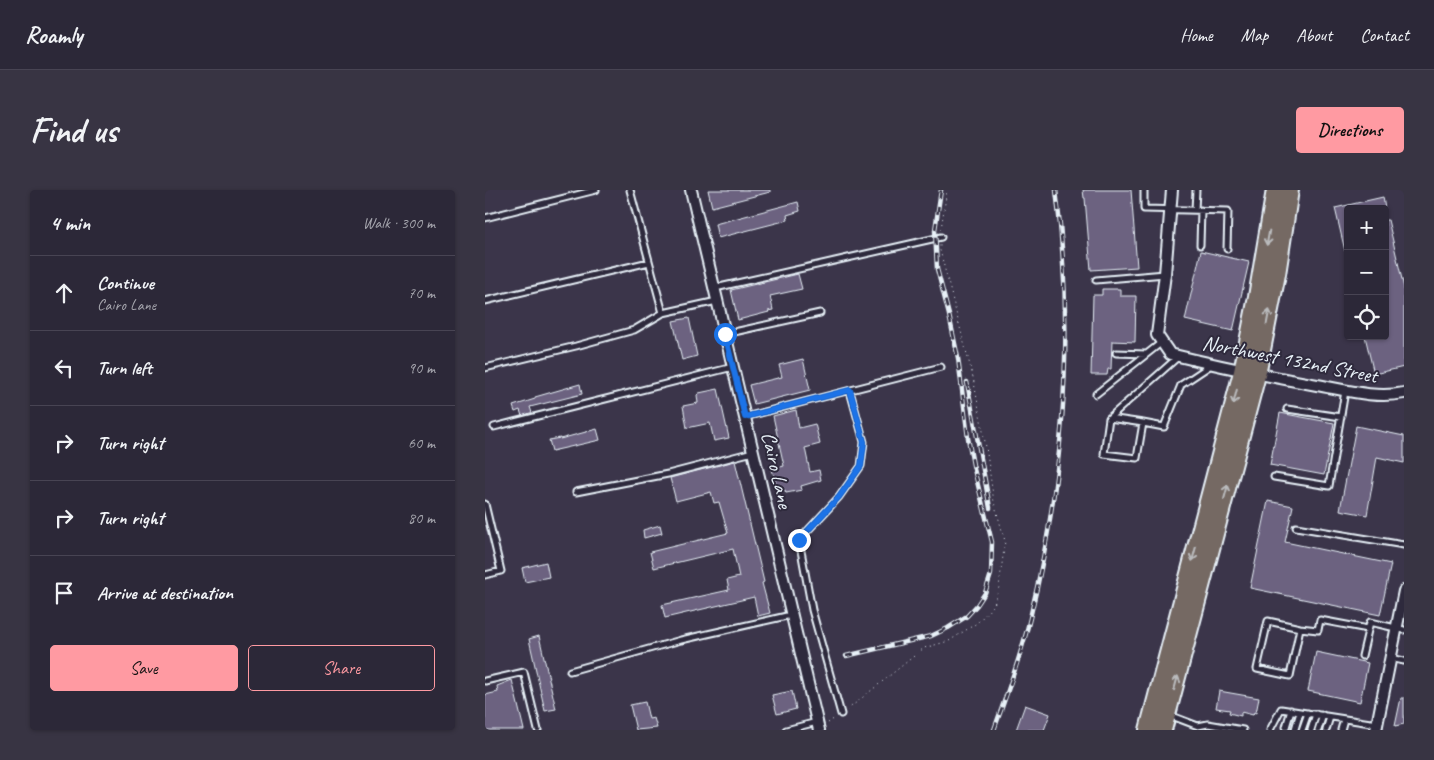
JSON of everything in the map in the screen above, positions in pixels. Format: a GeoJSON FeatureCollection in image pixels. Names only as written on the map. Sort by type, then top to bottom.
{"type":"FeatureCollection","features":[{"type":"Feature","properties":{"kind":"main road"},"geometry":{"type":"LineString","coordinates":[[1165,722],[1250,373],[1257,297],[1275,190]]}},
{"type":"Feature","properties":{"kind":"main road"},"geometry":{"type":"LineString","coordinates":[[1148,730],[1277,274],[1290,190]]}},
{"type":"Feature","properties":{"kind":"street","name":"Cairo Lane"},"geometry":{"type":"LineString","coordinates":[[691,190],[818,726]]}},
{"type":"Feature","properties":{"kind":"street"},"geometry":{"type":"LineString","coordinates":[[1172,190],[1165,274],[1157,334],[1174,355]]}},
{"type":"Feature","properties":{"kind":"street","name":"Northwest 132nd Street"},"geometry":{"type":"LineString","coordinates":[[1174,355],[1250,373],[1345,390],[1391,396],[1404,393]]}},
{"type":"Feature","properties":{"kind":"street"},"geometry":{"type":"LineString","coordinates":[[1376,727],[1389,658],[1400,629],[1404,591]]}},
{"type":"Feature","properties":{"kind":"lane"},"geometry":{"type":"LineString","coordinates":[[485,218],[596,190]]}},
{"type":"Feature","properties":{"kind":"lane"},"geometry":{"type":"LineString","coordinates":[[630,190],[663,313]]}},
{"type":"Feature","properties":{"kind":"lane"},"geometry":{"type":"LineString","coordinates":[[1144,190],[1144,209],[1228,211],[1227,250]]}},
{"type":"Feature","properties":{"kind":"lane"},"geometry":{"type":"LineString","coordinates":[[1195,210],[1196,190]]}},
{"type":"Feature","properties":{"kind":"lane"},"geometry":{"type":"LineString","coordinates":[[1201,210],[1201,244]]}},
{"type":"Feature","properties":{"kind":"lane"},"geometry":{"type":"LineString","coordinates":[[715,288],[941,237]]}},
{"type":"Feature","properties":{"kind":"lane"},"geometry":{"type":"LineString","coordinates":[[485,302],[649,262]]}},
{"type":"Feature","properties":{"kind":"lane"},"geometry":{"type":"LineString","coordinates":[[1095,280],[1165,274]]}},
{"type":"Feature","properties":{"kind":"lane"},"geometry":{"type":"LineString","coordinates":[[485,368],[634,330],[663,313],[717,300]]}},
{"type":"Feature","properties":{"kind":"lane"},"geometry":{"type":"LineString","coordinates":[[725,334],[820,312]]}},
{"type":"Feature","properties":{"kind":"lane"},"geometry":{"type":"LineString","coordinates":[[1096,394],[1162,342]]}},
{"type":"Feature","properties":{"kind":"lane"},"geometry":{"type":"LineString","coordinates":[[1116,353],[1146,354]]}},
{"type":"Feature","properties":{"kind":"lane"},"geometry":{"type":"LineString","coordinates":[[1143,423],[1137,458],[1104,454],[1109,418],[1174,355]]}},
{"type":"Feature","properties":{"kind":"lane"},"geometry":{"type":"LineString","coordinates":[[1109,418],[1164,426],[1181,385],[1212,364]]}},
{"type":"Feature","properties":{"kind":"lane"},"geometry":{"type":"LineString","coordinates":[[494,427],[733,367]]}},
{"type":"Feature","properties":{"kind":"lane"},"geometry":{"type":"LineString","coordinates":[[745,417],[941,367]]}},
{"type":"Feature","properties":{"kind":"lane"},"geometry":{"type":"LineString","coordinates":[[841,714],[812,610],[799,540],[839,497],[861,466],[864,442],[850,390]]}},
{"type":"Feature","properties":{"kind":"lane"},"geometry":{"type":"LineString","coordinates":[[1274,477],[1329,486],[1345,390]]}},
{"type":"Feature","properties":{"kind":"lane"},"geometry":{"type":"LineString","coordinates":[[1287,409],[1341,417]]}},
{"type":"Feature","properties":{"kind":"lane"},"geometry":{"type":"LineString","coordinates":[[576,492],[668,474],[753,452]]}},
{"type":"Feature","properties":{"kind":"lane"},"geometry":{"type":"LineString","coordinates":[[485,504],[501,571],[485,575]]}},
{"type":"Feature","properties":{"kind":"lane"},"geometry":{"type":"LineString","coordinates":[[1296,526],[1404,545]]}},
{"type":"Feature","properties":{"kind":"lane"},"geometry":{"type":"LineString","coordinates":[[570,670],[681,640],[792,615]]}},
{"type":"Feature","properties":{"kind":"lane"},"geometry":{"type":"LineString","coordinates":[[1300,628],[1290,676],[1257,669],[1268,621],[1318,630],[1320,620],[1368,629]]}},
{"type":"Feature","properties":{"kind":"lane"},"geometry":{"type":"LineString","coordinates":[[1361,656],[1369,622],[1400,629]]}},
{"type":"Feature","properties":{"kind":"lane"},"geometry":{"type":"LineString","coordinates":[[1389,658],[1404,661]]}},
{"type":"Feature","properties":{"kind":"lane"},"geometry":{"type":"LineString","coordinates":[[485,681],[524,672],[538,730]]}},
{"type":"Feature","properties":{"kind":"lane"},"geometry":{"type":"LineString","coordinates":[[1270,730],[1281,709],[1323,715],[1376,727]]}},
{"type":"Feature","properties":{"kind":"lane"},"geometry":{"type":"LineString","coordinates":[[1286,727],[1291,710]]}},
{"type":"Feature","properties":{"kind":"lane"},"geometry":{"type":"LineString","coordinates":[[1295,728],[1300,712]]}},
{"type":"Feature","properties":{"kind":"lane"},"geometry":{"type":"LineString","coordinates":[[1303,730],[1308,713]]}},
{"type":"Feature","properties":{"kind":"lane"},"geometry":{"type":"LineString","coordinates":[[1311,730],[1316,714]]}},
{"type":"Feature","properties":{"kind":"lane"},"geometry":{"type":"LineString","coordinates":[[1318,730],[1323,715]]}},
{"type":"Feature","properties":{"kind":"lane"},"geometry":{"type":"LineString","coordinates":[[1326,730],[1331,717]]}},
{"type":"Feature","properties":{"kind":"lane"},"geometry":{"type":"LineString","coordinates":[[1341,730],[1344,719]]}},
{"type":"Feature","properties":{"kind":"lane"},"geometry":{"type":"LineString","coordinates":[[1165,722],[1198,728],[1208,724],[1220,728],[1243,730]]}},
{"type":"Feature","properties":{"kind":"lane"},"geometry":{"type":"LineString","coordinates":[[786,730],[818,726]]}},
{"type":"Feature","properties":{"kind":"path"},"geometry":{"type":"LineString","coordinates":[[818,726],[841,714],[924,648],[949,641],[977,623],[994,605],[999,587],[1005,541],[994,502],[973,377],[940,250],[941,226],[947,190]]}},
{"type":"Feature","properties":{"kind":"building"},"geometry":{"type":"Polygon","coordinates":[[[708,190],[770,190],[770,192],[712,207],[708,190]]]}},
{"type":"Feature","properties":{"kind":"building"},"geometry":{"type":"Polygon","coordinates":[[[1083,190],[1131,190],[1137,267],[1091,270],[1083,190]]]}},
{"type":"Feature","properties":{"kind":"building"},"geometry":{"type":"Polygon","coordinates":[[[1383,197],[1384,205],[1348,205],[1383,197]]]}},
{"type":"Feature","properties":{"kind":"building"},"geometry":{"type":"Polygon","coordinates":[[[798,202],[800,211],[787,215],[788,220],[718,238],[715,224],[798,202]]]}},
{"type":"Feature","properties":{"kind":"building"},"geometry":{"type":"Polygon","coordinates":[[[1344,206],[1344,247],[1335,208],[1344,206]]]}},
{"type":"Feature","properties":{"kind":"building"},"geometry":{"type":"Polygon","coordinates":[[[1389,224],[1404,288],[1404,367],[1374,374],[1366,340],[1389,340],[1389,224]]]}},
{"type":"Feature","properties":{"kind":"building"},"geometry":{"type":"Polygon","coordinates":[[[1201,251],[1249,262],[1233,331],[1185,320],[1201,251]]]}},
{"type":"Feature","properties":{"kind":"building"},"geometry":{"type":"Polygon","coordinates":[[[798,274],[802,289],[770,296],[773,310],[738,320],[731,290],[798,274]]]}},
{"type":"Feature","properties":{"kind":"building"},"geometry":{"type":"Polygon","coordinates":[[[1102,289],[1120,289],[1120,296],[1136,296],[1135,342],[1112,341],[1111,369],[1108,369],[1107,375],[1091,375],[1093,295],[1102,295],[1102,289]]]}},
{"type":"Feature","properties":{"kind":"building"},"geometry":{"type":"Polygon","coordinates":[[[689,318],[697,356],[682,360],[673,321],[689,318]]]}},
{"type":"Feature","properties":{"kind":"building"},"geometry":{"type":"Polygon","coordinates":[[[803,359],[810,390],[754,404],[749,385],[782,377],[779,365],[803,359]]]}},
{"type":"Feature","properties":{"kind":"building"},"geometry":{"type":"Polygon","coordinates":[[[580,384],[582,394],[530,407],[532,413],[522,416],[520,410],[515,412],[513,406],[535,399],[535,397],[580,384]]]}},
{"type":"Feature","properties":{"kind":"building"},"geometry":{"type":"Polygon","coordinates":[[[718,389],[729,438],[714,441],[710,423],[687,428],[683,406],[698,403],[697,395],[699,393],[718,389]]]}},
{"type":"Feature","properties":{"kind":"building"},"geometry":{"type":"Polygon","coordinates":[[[796,410],[799,428],[815,424],[820,444],[805,448],[810,472],[819,470],[821,480],[801,486],[802,490],[786,493],[785,490],[778,492],[772,469],[784,466],[773,416],[796,410]]]}},
{"type":"Feature","properties":{"kind":"building"},"geometry":{"type":"Polygon","coordinates":[[[1280,413],[1334,423],[1324,475],[1270,465],[1280,413]]]}},
{"type":"Feature","properties":{"kind":"building"},"geometry":{"type":"Polygon","coordinates":[[[1356,426],[1404,436],[1404,463],[1377,457],[1367,515],[1340,510],[1356,426]]]}},
{"type":"Feature","properties":{"kind":"building"},"geometry":{"type":"Polygon","coordinates":[[[597,429],[600,440],[552,451],[549,440],[597,429]]]}},
{"type":"Feature","properties":{"kind":"building"},"geometry":{"type":"Polygon","coordinates":[[[735,461],[770,613],[758,616],[754,597],[665,618],[662,605],[729,590],[727,580],[739,577],[733,549],[654,568],[650,552],[728,533],[719,502],[714,503],[711,492],[676,501],[670,478],[735,461]]]}},
{"type":"Feature","properties":{"kind":"building"},"geometry":{"type":"Polygon","coordinates":[[[1268,501],[1293,506],[1285,542],[1391,564],[1380,615],[1250,588],[1268,501]]]}},
{"type":"Feature","properties":{"kind":"building"},"geometry":{"type":"Polygon","coordinates":[[[660,525],[662,533],[644,538],[643,530],[660,525]]]}},
{"type":"Feature","properties":{"kind":"building"},"geometry":{"type":"Polygon","coordinates":[[[546,562],[549,577],[525,582],[522,568],[546,562]]]}},
{"type":"Feature","properties":{"kind":"building"},"geometry":{"type":"Polygon","coordinates":[[[539,636],[556,709],[545,711],[529,639],[539,636]]]}},
{"type":"Feature","properties":{"kind":"building"},"geometry":{"type":"Polygon","coordinates":[[[1316,652],[1368,663],[1360,702],[1308,691],[1316,652]]]}},
{"type":"Feature","properties":{"kind":"building"},"geometry":{"type":"Polygon","coordinates":[[[512,680],[524,730],[485,730],[485,695],[498,692],[497,686],[512,680]]]}},
{"type":"Feature","properties":{"kind":"building"},"geometry":{"type":"Polygon","coordinates":[[[792,691],[796,709],[777,714],[772,695],[792,691]]]}},
{"type":"Feature","properties":{"kind":"building"},"geometry":{"type":"Polygon","coordinates":[[[1219,691],[1259,698],[1256,713],[1254,712],[1253,715],[1241,712],[1241,716],[1229,713],[1230,710],[1216,708],[1219,691]]]}},
{"type":"Feature","properties":{"kind":"building"},"geometry":{"type":"Polygon","coordinates":[[[1401,698],[1404,698],[1404,724],[1395,726],[1401,698]]]}},
{"type":"Feature","properties":{"kind":"building"},"geometry":{"type":"Polygon","coordinates":[[[645,702],[649,719],[654,718],[657,728],[636,730],[630,705],[645,702]]]}},
{"type":"Feature","properties":{"kind":"building"},"geometry":{"type":"Polygon","coordinates":[[[1025,705],[1050,714],[1044,730],[1016,730],[1025,705]]]}},
{"type":"Feature","properties":{"kind":"railway"},"geometry":{"type":"LineString","coordinates":[[846,656],[931,636],[948,628],[967,616],[977,605],[985,593],[991,574],[992,542],[973,465],[958,358],[937,269],[935,230],[941,190]]}},
{"type":"Feature","properties":{"kind":"railway"},"geometry":{"type":"LineString","coordinates":[[994,730],[1030,618],[1042,565],[1058,459],[1063,405],[1065,298],[1056,190]]}},
{"type":"Feature","properties":{"kind":"railway"},"geometry":{"type":"LineString","coordinates":[[967,382],[990,508]]}},
{"type":"Feature","properties":{"kind":"route"},"geometry":{"type":"LineString","coordinates":[[725,334],[745,417],[850,390],[864,442],[861,466],[839,497],[799,540]]}}]}
